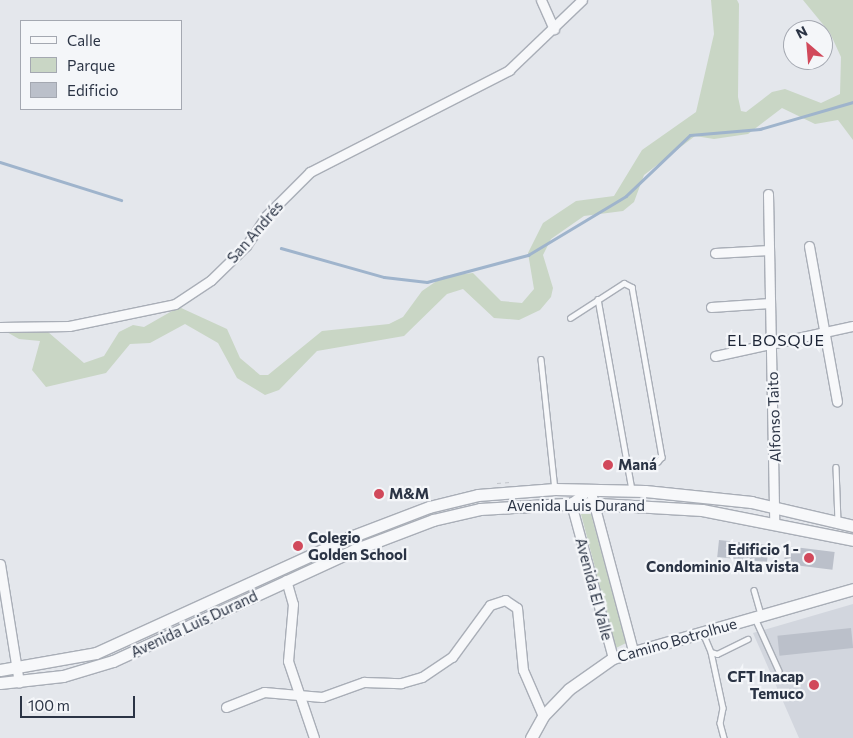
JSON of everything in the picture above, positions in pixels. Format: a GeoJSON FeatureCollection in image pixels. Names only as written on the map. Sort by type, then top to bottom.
{"type":"FeatureCollection","features":[{"type":"Feature","properties":{"kind":"street"},"geometry":{"type":"LineString","coordinates":[[541,0],[554,29]]}},
{"type":"Feature","properties":{"kind":"street","name":"San Andrés"},"geometry":{"type":"LineString","coordinates":[[0,327],[69,326],[175,304],[211,280],[246,246],[266,216],[310,172],[509,70],[554,29],[582,0]]}},
{"type":"Feature","properties":{"kind":"street","name":"Alfonso Taito"},"geometry":{"type":"LineString","coordinates":[[768,194],[776,507],[774,521]]}},
{"type":"Feature","properties":{"kind":"street"},"geometry":{"type":"LineString","coordinates":[[809,246],[836,401]]}},
{"type":"Feature","properties":{"kind":"street"},"geometry":{"type":"LineString","coordinates":[[715,253],[769,250]]}},
{"type":"Feature","properties":{"kind":"street"},"geometry":{"type":"LineString","coordinates":[[711,307],[770,303]]}},
{"type":"Feature","properties":{"kind":"street"},"geometry":{"type":"LineString","coordinates":[[715,356],[853,326]]}},
{"type":"Feature","properties":{"kind":"street","name":"Avenida Luis Durand"},"geometry":{"type":"LineString","coordinates":[[0,670],[18,668],[108,648],[309,555],[429,507],[494,492],[555,489],[632,490],[776,507],[853,526]]}},
{"type":"Feature","properties":{"kind":"street"},"geometry":{"type":"LineString","coordinates":[[571,502],[590,489]]}},
{"type":"Feature","properties":{"kind":"street","name":"Avenida El Valle"},"geometry":{"type":"LineString","coordinates":[[590,489],[633,651]]}},
{"type":"Feature","properties":{"kind":"street","name":"Avenida Luis Durand"},"geometry":{"type":"LineString","coordinates":[[0,684],[19,682],[113,661],[286,580],[449,516],[504,505],[571,502],[702,510],[774,521],[853,540]]}},
{"type":"Feature","properties":{"kind":"street","name":"Avenida El Valle"},"geometry":{"type":"LineString","coordinates":[[571,502],[613,658]]}},
{"type":"Feature","properties":{"kind":"street"},"geometry":{"type":"LineString","coordinates":[[0,564],[19,682]]}},
{"type":"Feature","properties":{"kind":"street"},"geometry":{"type":"LineString","coordinates":[[286,580],[293,604],[287,654],[314,738]]}},
{"type":"Feature","properties":{"kind":"street","name":"Camino Botrolhue"},"geometry":{"type":"LineString","coordinates":[[531,738],[543,716],[569,689],[613,658],[853,589]]}},
{"type":"Feature","properties":{"kind":"street"},"geometry":{"type":"LineString","coordinates":[[226,707],[264,692],[322,697],[364,682],[401,683],[422,677],[452,657],[490,605],[505,600],[517,608],[523,670],[543,716]]}},
{"type":"Feature","properties":{"kind":"lane"},"geometry":{"type":"LineString","coordinates":[[570,318],[624,283],[632,287],[662,457],[658,462],[630,468]]}},
{"type":"Feature","properties":{"kind":"lane"},"geometry":{"type":"LineString","coordinates":[[598,299],[630,468],[632,490]]}},
{"type":"Feature","properties":{"kind":"lane"},"geometry":{"type":"LineString","coordinates":[[541,359],[555,489]]}},
{"type":"Feature","properties":{"kind":"lane"},"geometry":{"type":"LineString","coordinates":[[836,467],[838,522]]}},
{"type":"Feature","properties":{"kind":"lane"},"geometry":{"type":"LineString","coordinates":[[754,590],[758,617],[779,671]]}},
{"type":"Feature","properties":{"kind":"lane"},"geometry":{"type":"LineString","coordinates":[[703,632],[711,652],[723,708],[720,724],[724,738]]}},
{"type":"Feature","properties":{"kind":"lane"},"geometry":{"type":"LineString","coordinates":[[711,652],[717,654],[748,640]]}},
{"type":"Feature","properties":{"kind":"path"},"geometry":{"type":"LineString","coordinates":[[492,484],[520,482]]}},
{"type":"Feature","properties":{"kind":"shaded area","name":"CFT Inacap Temuco"},"geometry":{"type":"Polygon","coordinates":[[[853,604],[853,738],[799,738],[753,633],[853,604]]]}},
{"type":"Feature","properties":{"kind":"green space"},"geometry":{"type":"Polygon","coordinates":[[[711,0],[737,0],[739,4],[738,97],[741,111],[746,112],[772,92],[785,89],[821,103],[840,94],[841,57],[833,40],[833,20],[819,20],[803,0],[853,0],[853,140],[838,120],[815,124],[782,108],[748,134],[714,139],[695,136],[644,175],[634,202],[623,211],[584,216],[551,239],[543,255],[553,288],[551,297],[540,310],[519,320],[494,318],[463,289],[447,294],[404,336],[317,351],[279,390],[265,395],[237,378],[218,343],[185,324],[150,343],[130,344],[106,373],[46,387],[32,370],[40,341],[19,339],[5,331],[48,332],[84,363],[104,356],[119,332],[133,325],[144,327],[179,307],[227,329],[240,358],[260,375],[268,375],[322,331],[389,324],[403,317],[422,291],[444,276],[473,273],[501,301],[522,303],[534,289],[528,253],[543,223],[576,201],[614,196],[642,150],[696,112],[714,34],[711,0]]]}},
{"type":"Feature","properties":{"kind":"green space"},"geometry":{"type":"Polygon","coordinates":[[[581,514],[591,514],[626,643],[616,648],[581,514]]]}},
{"type":"Feature","properties":{"kind":"building"},"geometry":{"type":"Polygon","coordinates":[[[719,540],[769,545],[767,562],[717,557],[719,540]]]}},
{"type":"Feature","properties":{"kind":"building","name":"Edificio 1 - Condominio Alta vista"},"geometry":{"type":"Polygon","coordinates":[[[786,546],[835,552],[832,570],[784,564],[786,546]]]}},
{"type":"Feature","properties":{"kind":"building"},"geometry":{"type":"Polygon","coordinates":[[[851,628],[853,648],[779,656],[777,636],[851,628]]]}},
{"type":"Feature","properties":{"kind":"waterway"},"geometry":{"type":"LineString","coordinates":[[281,248],[384,277],[427,282],[528,255],[626,196],[690,135],[760,129],[853,102]]}},
{"type":"Feature","properties":{"kind":"waterway"},"geometry":{"type":"LineString","coordinates":[[0,162],[121,200]]}},
{"type":"Feature","properties":{"kind":"place","name":"Maná"},"geometry":{"type":"Point","coordinates":[608,465]}},
{"type":"Feature","properties":{"kind":"place","name":"M&M"},"geometry":{"type":"Point","coordinates":[379,494]}},
{"type":"Feature","properties":{"kind":"place","name":"Colegio Golden School"},"geometry":{"type":"Point","coordinates":[298,546]}},
{"type":"Feature","properties":{"kind":"place","name":"Edificio 1 - Condominio Alta vista"},"geometry":{"type":"Point","coordinates":[809,558]}},
{"type":"Feature","properties":{"kind":"place","name":"CFT Inacap Temuco"},"geometry":{"type":"Point","coordinates":[814,685]}},
{"type":"Feature","properties":{"kind":"district","name":"EL BOSQUE"},"geometry":{"type":"Point","coordinates":[776,340]}}]}
